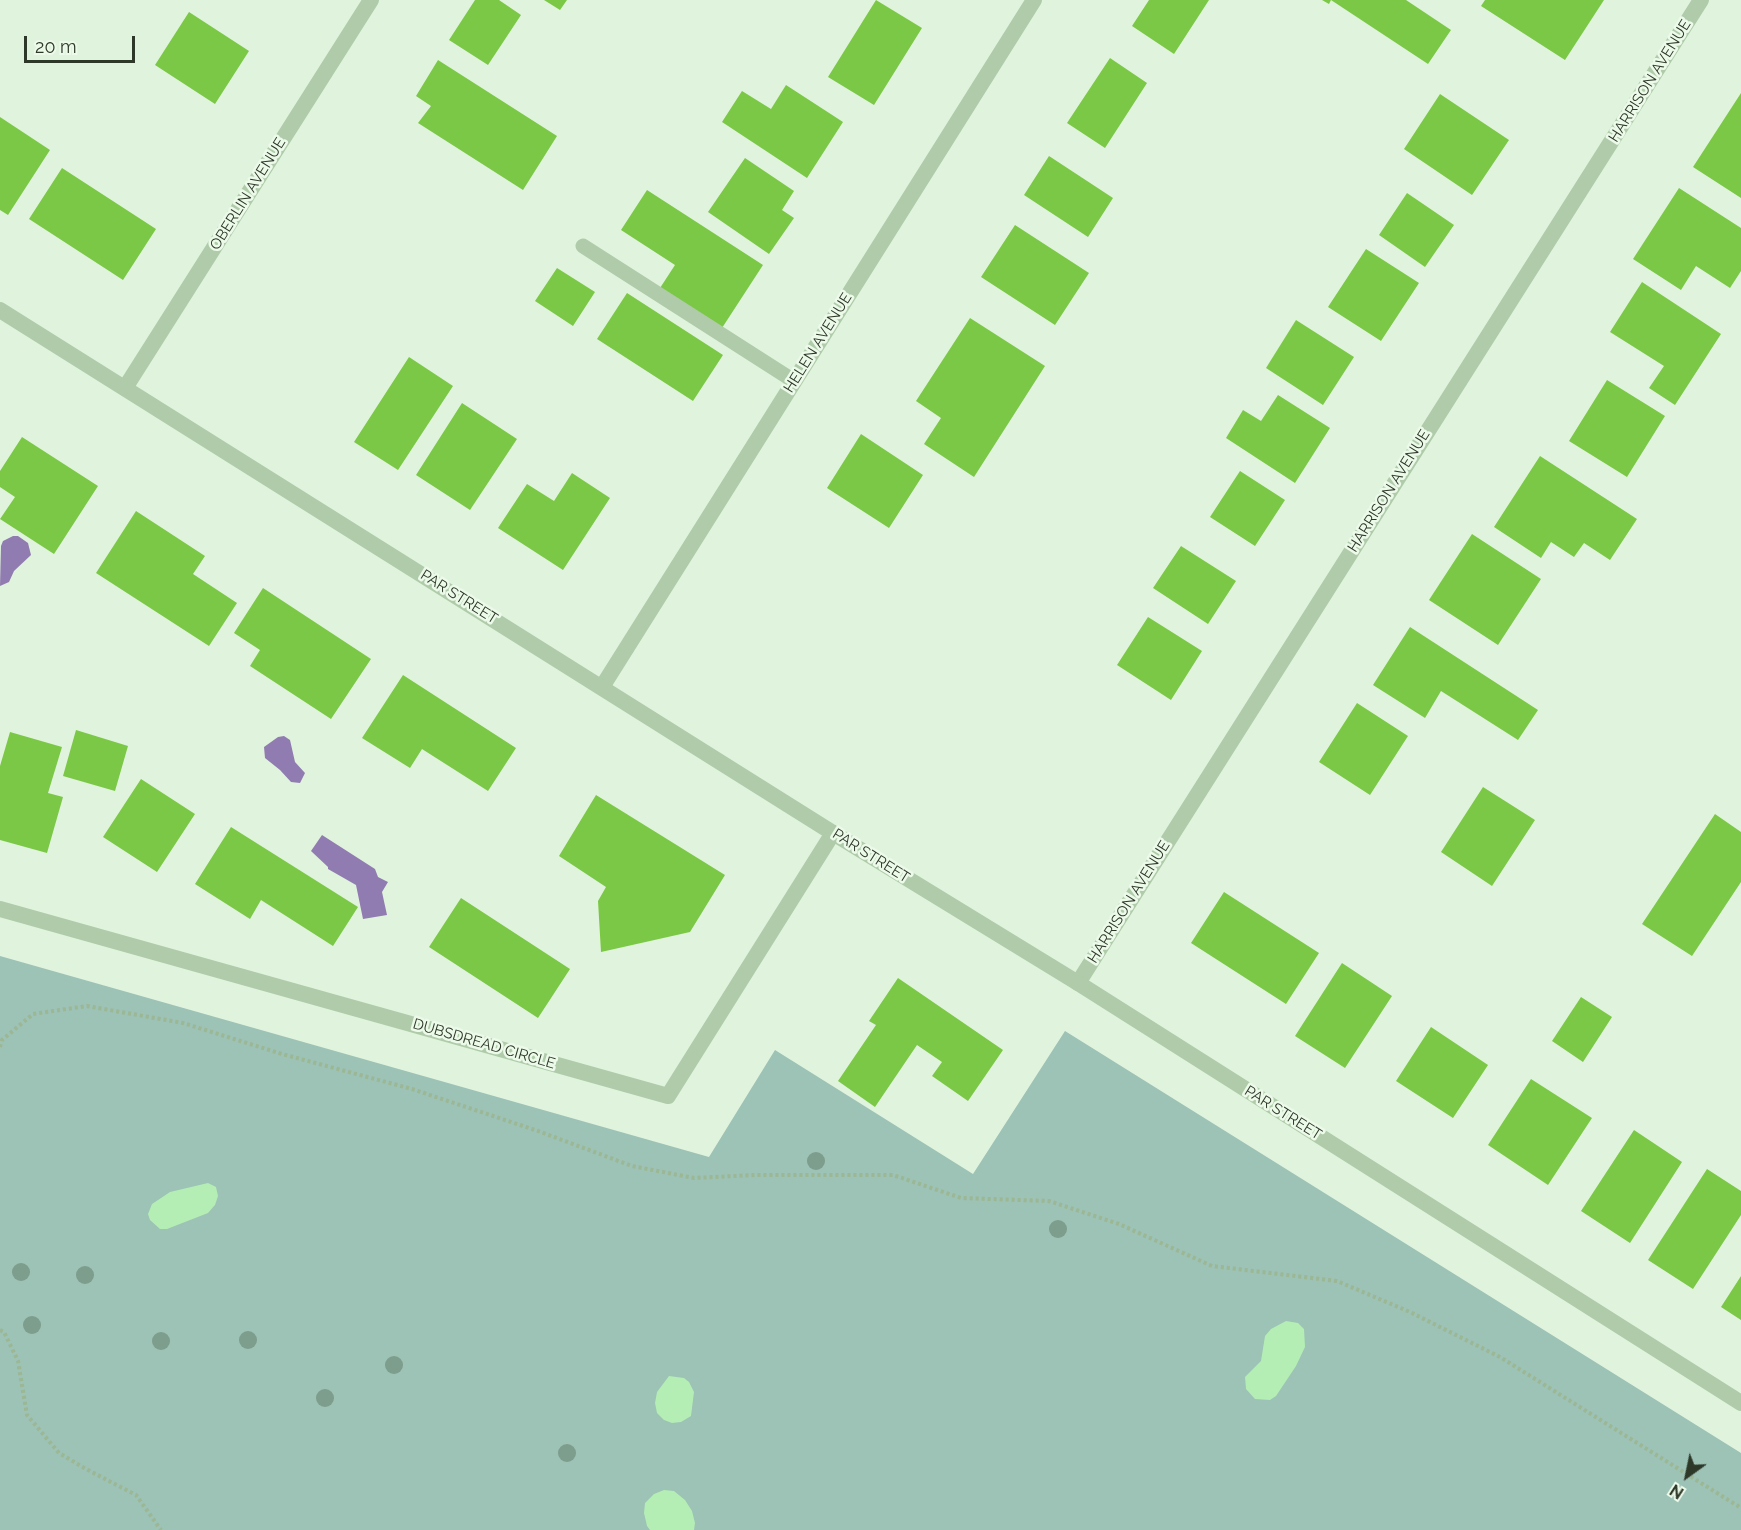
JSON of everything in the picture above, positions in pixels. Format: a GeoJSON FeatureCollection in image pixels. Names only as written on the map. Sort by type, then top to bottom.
{"type":"FeatureCollection","features":[{"type":"Feature","properties":{"kind":"street","name":"OBERLIN AVENUE"},"geometry":{"type":"LineString","coordinates":[[125,388],[371,0]]}},
{"type":"Feature","properties":{"kind":"street","name":"HELEN AVENUE"},"geometry":{"type":"LineString","coordinates":[[602,687],[1034,0]]}},
{"type":"Feature","properties":{"kind":"street","name":"HARRISON AVENUE"},"geometry":{"type":"LineString","coordinates":[[1078,983],[1701,0]]}},
{"type":"Feature","properties":{"kind":"street","name":"PAR STREET"},"geometry":{"type":"LineString","coordinates":[[0,310],[833,833],[1078,983],[1741,1403]]}},
{"type":"Feature","properties":{"kind":"street","name":"DUBSDREAD CIRCLE"},"geometry":{"type":"LineString","coordinates":[[0,909],[669,1096],[833,833]]}},
{"type":"Feature","properties":{"kind":"lane"},"geometry":{"type":"LineString","coordinates":[[583,246],[794,381]]}},
{"type":"Feature","properties":{"kind":"path"},"geometry":{"type":"LineString","coordinates":[[0,1047],[2,1040],[33,1014],[87,1006],[183,1023],[282,1054],[412,1089],[538,1131],[632,1166],[694,1178],[755,1175],[893,1175],[961,1198],[1049,1201],[1119,1224],[1212,1266],[1263,1274],[1337,1281],[1410,1312],[1500,1357],[1741,1508]]}},
{"type":"Feature","properties":{"kind":"path"},"geometry":{"type":"LineString","coordinates":[[0,1329],[4,1332],[18,1361],[27,1415],[59,1453],[136,1495],[161,1530]]}},
{"type":"Feature","properties":{"kind":"shaded area"},"geometry":{"type":"Polygon","coordinates":[[[18,536],[28,543],[31,555],[14,571],[9,582],[0,586],[1,546],[3,541],[18,536]]]}},
{"type":"Feature","properties":{"kind":"shaded area"},"geometry":{"type":"Polygon","coordinates":[[[284,736],[290,740],[295,762],[305,773],[300,783],[291,782],[265,758],[264,747],[278,737],[284,736]]]}},
{"type":"Feature","properties":{"kind":"shaded area"},"geometry":{"type":"Polygon","coordinates":[[[322,835],[375,869],[378,877],[388,882],[382,892],[387,915],[363,919],[356,885],[328,869],[311,851],[322,835]]]}},
{"type":"Feature","properties":{"kind":"shaded area"},"geometry":{"type":"Polygon","coordinates":[[[0,956],[709,1157],[775,1050],[973,1174],[1065,1031],[1741,1453],[1741,1530],[0,1530],[0,956]]]}},
{"type":"Feature","properties":{"kind":"sand"},"geometry":{"type":"Polygon","coordinates":[[[208,1183],[216,1187],[218,1196],[215,1205],[208,1213],[167,1229],[160,1229],[150,1220],[148,1214],[152,1204],[170,1192],[208,1183]]]}},
{"type":"Feature","properties":{"kind":"sand"},"geometry":{"type":"Polygon","coordinates":[[[1286,1321],[1298,1323],[1304,1329],[1305,1347],[1296,1366],[1276,1396],[1270,1400],[1255,1399],[1246,1389],[1245,1377],[1261,1361],[1265,1336],[1271,1329],[1286,1321]]]}},
{"type":"Feature","properties":{"kind":"sand"},"geometry":{"type":"Polygon","coordinates":[[[669,1376],[684,1378],[694,1392],[691,1416],[681,1422],[672,1423],[664,1420],[657,1413],[655,1403],[657,1392],[669,1376]]]}},
{"type":"Feature","properties":{"kind":"sand"},"geometry":{"type":"Polygon","coordinates":[[[664,1490],[674,1491],[685,1500],[692,1511],[694,1530],[650,1530],[647,1526],[644,1513],[645,1503],[654,1494],[664,1490]]]}},
{"type":"Feature","properties":{"kind":"building"},"geometry":{"type":"Polygon","coordinates":[[[475,0],[499,0],[521,15],[488,65],[449,40],[475,0]]]}},
{"type":"Feature","properties":{"kind":"building"},"geometry":{"type":"Polygon","coordinates":[[[544,0],[567,0],[560,10],[544,0]]]}},
{"type":"Feature","properties":{"kind":"building"},"geometry":{"type":"Polygon","coordinates":[[[876,0],[922,28],[874,105],[828,77],[876,0]]]}},
{"type":"Feature","properties":{"kind":"building"},"geometry":{"type":"Polygon","coordinates":[[[1149,0],[1209,0],[1174,54],[1132,26],[1149,0]]]}},
{"type":"Feature","properties":{"kind":"building"},"geometry":{"type":"Polygon","coordinates":[[[1331,0],[1406,0],[1451,30],[1428,64],[1331,0]]]}},
{"type":"Feature","properties":{"kind":"building"},"geometry":{"type":"Polygon","coordinates":[[[1485,0],[1604,0],[1565,60],[1481,6],[1485,0]]]}},
{"type":"Feature","properties":{"kind":"building"},"geometry":{"type":"Polygon","coordinates":[[[189,12],[249,51],[215,104],[155,65],[189,12]]]}},
{"type":"Feature","properties":{"kind":"building"},"geometry":{"type":"Polygon","coordinates":[[[1110,58],[1147,83],[1105,148],[1067,123],[1110,58]]]}},
{"type":"Feature","properties":{"kind":"building"},"geometry":{"type":"Polygon","coordinates":[[[438,60],[557,136],[523,190],[418,123],[431,106],[416,96],[438,60]]]}},
{"type":"Feature","properties":{"kind":"building"},"geometry":{"type":"Polygon","coordinates":[[[786,85],[843,122],[807,178],[722,122],[742,91],[771,109],[786,85]]]}},
{"type":"Feature","properties":{"kind":"building"},"geometry":{"type":"Polygon","coordinates":[[[1741,93],[1741,198],[1693,167],[1741,93]]]}},
{"type":"Feature","properties":{"kind":"building"},"geometry":{"type":"Polygon","coordinates":[[[1440,94],[1509,140],[1472,195],[1404,149],[1440,94]]]}},
{"type":"Feature","properties":{"kind":"building"},"geometry":{"type":"Polygon","coordinates":[[[0,117],[50,150],[8,215],[0,210],[0,117]]]}},
{"type":"Feature","properties":{"kind":"building"},"geometry":{"type":"Polygon","coordinates":[[[1049,156],[1113,198],[1088,237],[1024,195],[1049,156]]]}},
{"type":"Feature","properties":{"kind":"building"},"geometry":{"type":"Polygon","coordinates":[[[745,158],[794,191],[782,210],[794,218],[769,254],[708,212],[745,158]]]}},
{"type":"Feature","properties":{"kind":"building"},"geometry":{"type":"Polygon","coordinates":[[[62,168],[156,229],[123,280],[29,219],[62,168]]]}},
{"type":"Feature","properties":{"kind":"building"},"geometry":{"type":"Polygon","coordinates":[[[1679,188],[1741,228],[1741,271],[1730,288],[1696,266],[1681,290],[1633,259],[1679,188]]]}},
{"type":"Feature","properties":{"kind":"building"},"geometry":{"type":"Polygon","coordinates":[[[647,190],[763,265],[722,328],[660,288],[675,265],[621,230],[647,190]]]}},
{"type":"Feature","properties":{"kind":"building"},"geometry":{"type":"Polygon","coordinates":[[[1407,193],[1454,225],[1425,267],[1379,235],[1407,193]]]}},
{"type":"Feature","properties":{"kind":"building"},"geometry":{"type":"Polygon","coordinates":[[[1015,225],[1089,273],[1055,325],[981,277],[1015,225]]]}},
{"type":"Feature","properties":{"kind":"building"},"geometry":{"type":"Polygon","coordinates":[[[1366,249],[1419,283],[1381,341],[1328,307],[1366,249]]]}},
{"type":"Feature","properties":{"kind":"building"},"geometry":{"type":"Polygon","coordinates":[[[557,268],[595,292],[573,326],[535,301],[557,268]]]}},
{"type":"Feature","properties":{"kind":"building"},"geometry":{"type":"Polygon","coordinates":[[[1642,282],[1721,334],[1675,405],[1649,388],[1664,366],[1610,332],[1642,282]]]}},
{"type":"Feature","properties":{"kind":"building"},"geometry":{"type":"Polygon","coordinates":[[[627,293],[723,355],[693,401],[597,339],[627,293]]]}},
{"type":"Feature","properties":{"kind":"building"},"geometry":{"type":"Polygon","coordinates":[[[970,318],[1045,366],[974,477],[924,444],[941,418],[916,401],[970,318]]]}},
{"type":"Feature","properties":{"kind":"building"},"geometry":{"type":"Polygon","coordinates":[[[1296,320],[1354,357],[1323,405],[1266,368],[1296,320]]]}},
{"type":"Feature","properties":{"kind":"building"},"geometry":{"type":"Polygon","coordinates":[[[409,357],[453,386],[398,470],[354,442],[409,357]]]}},
{"type":"Feature","properties":{"kind":"building"},"geometry":{"type":"Polygon","coordinates":[[[1607,380],[1665,416],[1627,477],[1569,441],[1607,380]]]}},
{"type":"Feature","properties":{"kind":"building"},"geometry":{"type":"Polygon","coordinates":[[[1278,395],[1330,428],[1295,483],[1226,438],[1243,410],[1261,421],[1278,395]]]}},
{"type":"Feature","properties":{"kind":"building"},"geometry":{"type":"Polygon","coordinates":[[[462,403],[517,439],[470,510],[416,475],[462,403]]]}},
{"type":"Feature","properties":{"kind":"building"},"geometry":{"type":"Polygon","coordinates":[[[861,434],[923,475],[889,528],[827,488],[861,434]]]}},
{"type":"Feature","properties":{"kind":"building"},"geometry":{"type":"Polygon","coordinates":[[[22,437],[98,486],[54,554],[0,519],[15,497],[0,487],[0,471],[22,437]]]}},
{"type":"Feature","properties":{"kind":"building"},"geometry":{"type":"Polygon","coordinates":[[[1540,456],[1637,519],[1610,560],[1584,543],[1574,557],[1551,542],[1541,558],[1494,527],[1540,456]]]}},
{"type":"Feature","properties":{"kind":"building"},"geometry":{"type":"Polygon","coordinates":[[[1240,471],[1285,500],[1255,546],[1210,517],[1240,471]]]}},
{"type":"Feature","properties":{"kind":"building"},"geometry":{"type":"Polygon","coordinates":[[[572,473],[610,498],[563,570],[498,528],[527,484],[554,501],[572,473]]]}},
{"type":"Feature","properties":{"kind":"building"},"geometry":{"type":"Polygon","coordinates":[[[136,511],[205,556],[193,574],[237,603],[209,646],[96,573],[136,511]]]}},
{"type":"Feature","properties":{"kind":"building"},"geometry":{"type":"Polygon","coordinates":[[[1472,534],[1541,579],[1498,645],[1429,600],[1472,534]]]}},
{"type":"Feature","properties":{"kind":"building"},"geometry":{"type":"Polygon","coordinates":[[[1181,546],[1236,581],[1208,624],[1153,588],[1181,546]]]}},
{"type":"Feature","properties":{"kind":"building"},"geometry":{"type":"Polygon","coordinates":[[[263,588],[371,659],[331,719],[250,666],[260,650],[234,633],[263,588]]]}},
{"type":"Feature","properties":{"kind":"building"},"geometry":{"type":"Polygon","coordinates":[[[1148,617],[1202,651],[1171,700],[1117,665],[1148,617]]]}},
{"type":"Feature","properties":{"kind":"building"},"geometry":{"type":"Polygon","coordinates":[[[1410,627],[1538,710],[1518,740],[1441,691],[1425,718],[1373,685],[1410,627]]]}},
{"type":"Feature","properties":{"kind":"building"},"geometry":{"type":"Polygon","coordinates":[[[403,675],[516,748],[488,791],[422,749],[410,768],[362,738],[403,675]]]}},
{"type":"Feature","properties":{"kind":"building"},"geometry":{"type":"Polygon","coordinates":[[[1357,703],[1408,736],[1370,795],[1319,762],[1357,703]]]}},
{"type":"Feature","properties":{"kind":"building"},"geometry":{"type":"Polygon","coordinates":[[[76,730],[128,746],[115,791],[63,776],[76,730]]]}},
{"type":"Feature","properties":{"kind":"building"},"geometry":{"type":"Polygon","coordinates":[[[10,732],[62,747],[48,793],[63,797],[47,853],[0,840],[0,766],[10,732]]]}},
{"type":"Feature","properties":{"kind":"building"},"geometry":{"type":"Polygon","coordinates":[[[141,779],[195,814],[157,872],[103,837],[141,779]]]}},
{"type":"Feature","properties":{"kind":"building"},"geometry":{"type":"Polygon","coordinates":[[[1483,787],[1535,820],[1492,886],[1441,852],[1483,787]]]}},
{"type":"Feature","properties":{"kind":"building"},"geometry":{"type":"Polygon","coordinates":[[[596,795],[725,875],[690,932],[601,952],[598,901],[606,887],[559,856],[596,795]]]}},
{"type":"Feature","properties":{"kind":"building"},"geometry":{"type":"Polygon","coordinates":[[[1715,814],[1741,832],[1741,882],[1692,956],[1642,924],[1715,814]]]}},
{"type":"Feature","properties":{"kind":"building"},"geometry":{"type":"Polygon","coordinates":[[[231,827],[358,907],[333,946],[261,900],[250,919],[195,884],[231,827]]]}},
{"type":"Feature","properties":{"kind":"building"},"geometry":{"type":"Polygon","coordinates":[[[1224,892],[1319,953],[1286,1004],[1191,943],[1224,892]]]}},
{"type":"Feature","properties":{"kind":"building"},"geometry":{"type":"Polygon","coordinates":[[[461,898],[570,969],[538,1018],[429,947],[461,898]]]}},
{"type":"Feature","properties":{"kind":"building"},"geometry":{"type":"Polygon","coordinates":[[[1342,963],[1392,996],[1345,1068],[1295,1036],[1342,963]]]}},
{"type":"Feature","properties":{"kind":"building"},"geometry":{"type":"Polygon","coordinates":[[[898,978],[1003,1050],[968,1101],[932,1076],[942,1062],[917,1045],[875,1107],[838,1081],[876,1025],[869,1021],[898,978]]]}},
{"type":"Feature","properties":{"kind":"building"},"geometry":{"type":"Polygon","coordinates":[[[1581,997],[1612,1017],[1583,1062],[1552,1041],[1581,997]]]}},
{"type":"Feature","properties":{"kind":"building"},"geometry":{"type":"Polygon","coordinates":[[[1431,1027],[1488,1065],[1453,1118],[1396,1081],[1431,1027]]]}},
{"type":"Feature","properties":{"kind":"building"},"geometry":{"type":"Polygon","coordinates":[[[1531,1079],[1592,1118],[1548,1185],[1488,1145],[1531,1079]]]}},
{"type":"Feature","properties":{"kind":"building"},"geometry":{"type":"Polygon","coordinates":[[[1634,1130],[1682,1162],[1630,1243],[1581,1211],[1634,1130]]]}},
{"type":"Feature","properties":{"kind":"building"},"geometry":{"type":"Polygon","coordinates":[[[1707,1169],[1741,1191],[1741,1215],[1693,1289],[1648,1260],[1707,1169]]]}},
{"type":"Feature","properties":{"kind":"building"},"geometry":{"type":"Polygon","coordinates":[[[1741,1276],[1741,1320],[1721,1307],[1741,1276]]]}}]}
